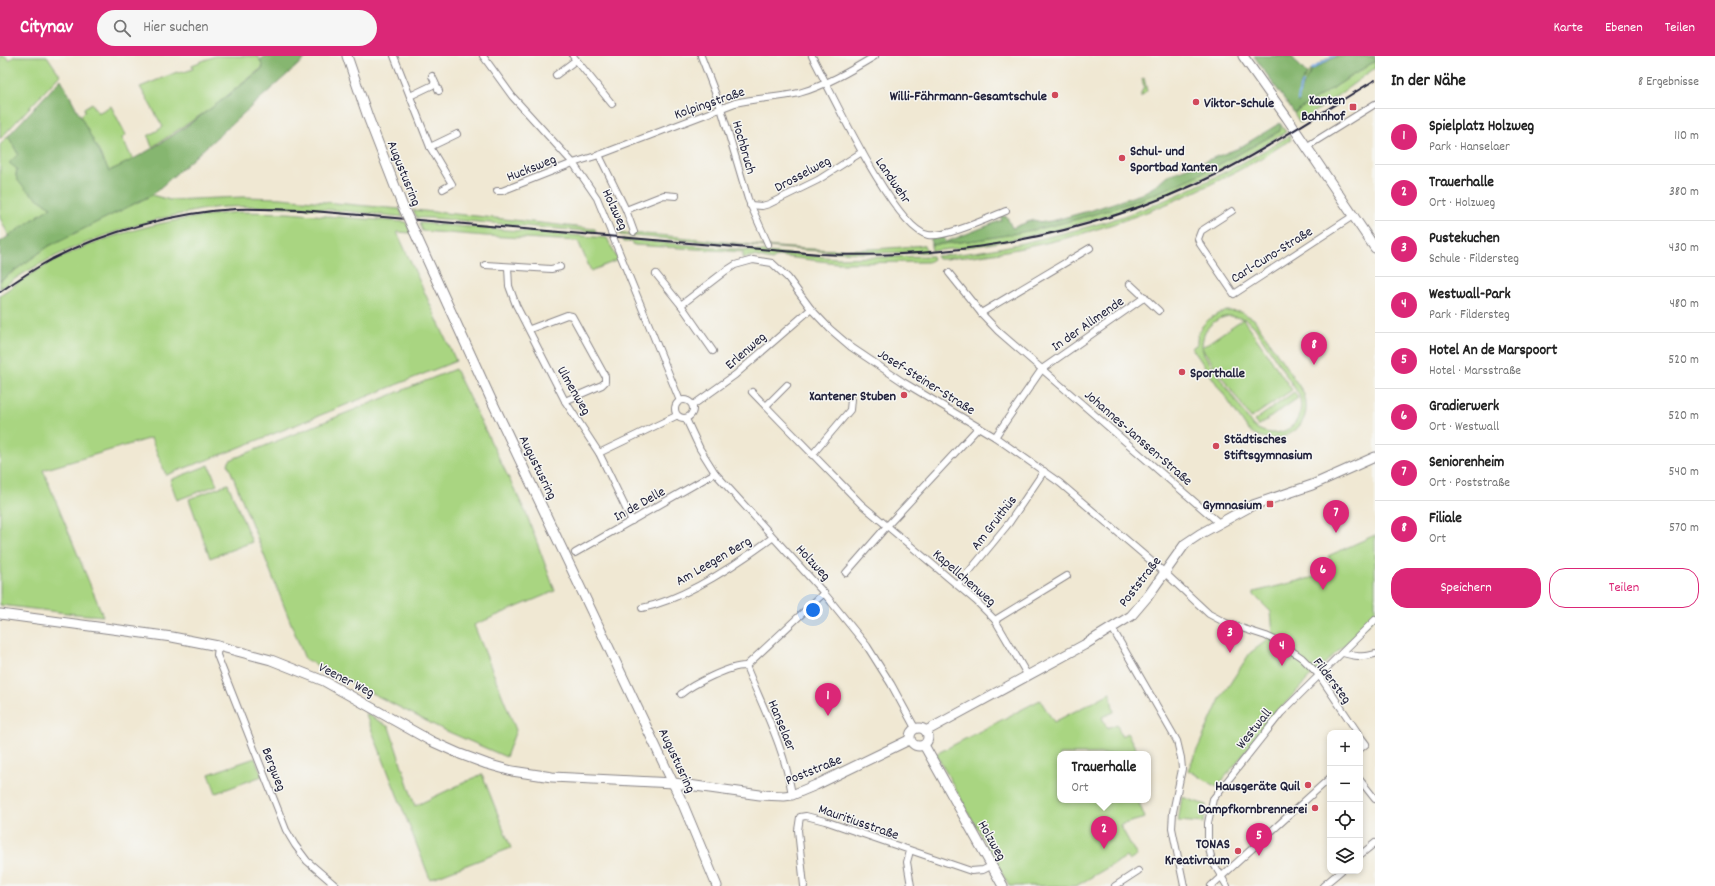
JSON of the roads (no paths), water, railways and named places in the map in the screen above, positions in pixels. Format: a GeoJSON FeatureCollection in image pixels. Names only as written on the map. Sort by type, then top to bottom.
{"type":"FeatureCollection","features":[{"type":"Feature","properties":{"kind":"main road","name":"Augustusring"},"geometry":{"type":"LineString","coordinates":[[347,56],[370,124],[414,232],[486,391],[674,784],[717,886]]}},
{"type":"Feature","properties":{"kind":"main road"},"geometry":{"type":"LineString","coordinates":[[1243,56],[1375,248]]}},
{"type":"Feature","properties":{"kind":"main road","name":"Poststraße"},"geometry":{"type":"LineString","coordinates":[[926,731],[1028,676],[1131,616],[1148,596],[1185,544],[1219,523],[1253,505],[1312,485],[1375,457]]}},
{"type":"Feature","properties":{"kind":"main road","name":"Veener Weg"},"geometry":{"type":"LineString","coordinates":[[0,614],[139,632],[218,646],[276,662],[324,681],[436,744],[487,764],[512,771],[552,777],[674,784]]}},
{"type":"Feature","properties":{"kind":"main road"},"geometry":{"type":"LineString","coordinates":[[915,728],[926,731],[928,736],[924,745],[915,746],[912,744],[909,736],[911,731],[915,728]]}},
{"type":"Feature","properties":{"kind":"main road","name":"Poststraße"},"geometry":{"type":"LineString","coordinates":[[674,784],[760,795],[792,795],[910,740]]}},
{"type":"Feature","properties":{"kind":"main road","name":"Holzweg"},"geometry":{"type":"LineString","coordinates":[[924,745],[1003,886]]}},
{"type":"Feature","properties":{"kind":"street"},"geometry":{"type":"LineString","coordinates":[[394,56],[430,147],[455,184],[443,189]]}},
{"type":"Feature","properties":{"kind":"street","name":"Holzweg"},"geometry":{"type":"LineString","coordinates":[[483,56],[512,96],[573,163],[594,192],[604,212],[680,401]]}},
{"type":"Feature","properties":{"kind":"street","name":"Hochbruch"},"geometry":{"type":"LineString","coordinates":[[701,56],[721,108],[750,205],[768,244]]}},
{"type":"Feature","properties":{"kind":"street","name":"Landwehr"},"geometry":{"type":"LineString","coordinates":[[812,56],[876,178],[894,204],[915,227],[925,234],[942,235],[1006,211]]}},
{"type":"Feature","properties":{"kind":"street","name":"Kolpingstraße"},"geometry":{"type":"LineString","coordinates":[[573,163],[721,108],[755,99],[799,93],[826,82],[875,56]]}},
{"type":"Feature","properties":{"kind":"street"},"geometry":{"type":"LineString","coordinates":[[556,75],[574,58],[612,104]]}},
{"type":"Feature","properties":{"kind":"street"},"geometry":{"type":"LineString","coordinates":[[432,76],[439,91]]}},
{"type":"Feature","properties":{"kind":"street"},"geometry":{"type":"LineString","coordinates":[[410,96],[435,84]]}},
{"type":"Feature","properties":{"kind":"street"},"geometry":{"type":"LineString","coordinates":[[1306,147],[1375,104]]}},
{"type":"Feature","properties":{"kind":"street"},"geometry":{"type":"LineString","coordinates":[[430,147],[458,134]]}},
{"type":"Feature","properties":{"kind":"street","name":"Drosselweg"},"geometry":{"type":"LineString","coordinates":[[750,205],[762,206],[769,204],[818,180],[862,152]]}},
{"type":"Feature","properties":{"kind":"street"},"geometry":{"type":"LineString","coordinates":[[599,154],[626,210],[634,232]]}},
{"type":"Feature","properties":{"kind":"street","name":"Hucksweg"},"geometry":{"type":"LineString","coordinates":[[497,190],[502,191],[573,163]]}},
{"type":"Feature","properties":{"kind":"street"},"geometry":{"type":"LineString","coordinates":[[626,210],[664,195],[676,196]]}},
{"type":"Feature","properties":{"kind":"street","name":"Carl-Cuno-Straße"},"geometry":{"type":"LineString","coordinates":[[1232,212],[1202,232],[1198,239],[1234,294],[1353,216]]}},
{"type":"Feature","properties":{"kind":"street"},"geometry":{"type":"LineString","coordinates":[[981,313],[1090,248]]}},
{"type":"Feature","properties":{"kind":"street","name":"Josef-Steiner-Straße"},"geometry":{"type":"LineString","coordinates":[[681,305],[729,268],[745,261],[758,260],[772,263],[792,282],[811,309],[830,329],[851,347],[903,382],[995,437],[1044,471],[1084,501],[1164,572]]}},
{"type":"Feature","properties":{"kind":"street"},"geometry":{"type":"LineString","coordinates":[[485,265],[551,269],[560,267]]}},
{"type":"Feature","properties":{"kind":"street","name":"Ulmenweg"},"geometry":{"type":"LineString","coordinates":[[508,267],[509,286],[516,305],[530,329],[565,401],[599,454],[632,521]]}},
{"type":"Feature","properties":{"kind":"street","name":"Johannes-Janssen-Straße"},"geometry":{"type":"LineString","coordinates":[[949,273],[981,313],[998,331],[1219,523]]}},
{"type":"Feature","properties":{"kind":"street"},"geometry":{"type":"LineString","coordinates":[[656,274],[681,305],[713,351]]}},
{"type":"Feature","properties":{"kind":"street","name":"In der Allmende"},"geometry":{"type":"LineString","coordinates":[[1130,284],[1159,310]]}},
{"type":"Feature","properties":{"kind":"street","name":"In der Allmende"},"geometry":{"type":"LineString","coordinates":[[1042,369],[1145,297]]}},
{"type":"Feature","properties":{"kind":"street","name":"Erlenweg"},"geometry":{"type":"LineString","coordinates":[[692,405],[735,375],[811,309]]}},
{"type":"Feature","properties":{"kind":"street"},"geometry":{"type":"LineString","coordinates":[[530,329],[567,315],[572,316],[605,376],[605,382],[602,385],[565,401]]}},
{"type":"Feature","properties":{"kind":"street"},"geometry":{"type":"LineString","coordinates":[[995,437],[1042,369]]}},
{"type":"Feature","properties":{"kind":"street"},"geometry":{"type":"LineString","coordinates":[[766,406],[787,385]]}},
{"type":"Feature","properties":{"kind":"street","name":"Kapellchenweg"},"geometry":{"type":"LineString","coordinates":[[752,392],[861,504],[958,585],[995,620],[1028,676]]}},
{"type":"Feature","properties":{"kind":"street"},"geometry":{"type":"LineString","coordinates":[[812,455],[850,410],[851,399]]}},
{"type":"Feature","properties":{"kind":"street"},"geometry":{"type":"LineString","coordinates":[[685,400],[689,401],[692,405],[693,411],[691,416],[686,419],[676,416],[674,410],[675,404],[685,400]]}},
{"type":"Feature","properties":{"kind":"street"},"geometry":{"type":"LineString","coordinates":[[599,454],[676,416]]}},
{"type":"Feature","properties":{"kind":"street","name":"Holzweg"},"geometry":{"type":"LineString","coordinates":[[686,419],[700,449],[715,473],[772,538],[824,593],[867,646],[891,684],[915,728]]}},
{"type":"Feature","properties":{"kind":"street"},"geometry":{"type":"LineString","coordinates":[[846,573],[887,526],[979,427]]}},
{"type":"Feature","properties":{"kind":"street","name":"Am Gruithüs"},"geometry":{"type":"LineString","coordinates":[[958,585],[1009,523],[1044,471]]}},
{"type":"Feature","properties":{"kind":"street","name":"In de Delle"},"geometry":{"type":"LineString","coordinates":[[575,553],[715,473]]}},
{"type":"Feature","properties":{"kind":"street","name":"Am Leegen Berg"},"geometry":{"type":"LineString","coordinates":[[642,608],[653,606],[708,580],[772,538]]}},
{"type":"Feature","properties":{"kind":"street","name":"Fildersteg"},"geometry":{"type":"LineString","coordinates":[[1164,572],[1209,614],[1226,623],[1266,636],[1279,642],[1302,658],[1318,675],[1356,730]]}},
{"type":"Feature","properties":{"kind":"street"},"geometry":{"type":"LineString","coordinates":[[995,620],[1067,576]]}},
{"type":"Feature","properties":{"kind":"street"},"geometry":{"type":"LineString","coordinates":[[680,694],[691,686],[727,671],[741,666],[746,666],[824,593]]}},
{"type":"Feature","properties":{"kind":"street","name":"Westwall"},"geometry":{"type":"LineString","coordinates":[[1227,886],[1212,861],[1208,844],[1208,823],[1213,799],[1281,713],[1375,620]]}},
{"type":"Feature","properties":{"kind":"street"},"geometry":{"type":"LineString","coordinates":[[1112,628],[1177,741],[1182,769],[1173,812],[1172,828],[1184,886]]}},
{"type":"Feature","properties":{"kind":"street","name":"Bergweg"},"geometry":{"type":"LineString","coordinates":[[218,646],[217,654],[286,830],[307,861],[336,886]]}},
{"type":"Feature","properties":{"kind":"street"},"geometry":{"type":"LineString","coordinates":[[1342,652],[1355,656],[1368,656],[1375,654]]}},
{"type":"Feature","properties":{"kind":"street","name":"Hanselaer"},"geometry":{"type":"LineString","coordinates":[[746,666],[780,748],[788,772],[792,795]]}},
{"type":"Feature","properties":{"kind":"street"},"geometry":{"type":"LineString","coordinates":[[1211,886],[1327,781]]}},
{"type":"Feature","properties":{"kind":"street"},"geometry":{"type":"LineString","coordinates":[[1363,784],[1375,799]]}},
{"type":"Feature","properties":{"kind":"street","name":"Mauritiusstraße"},"geometry":{"type":"LineString","coordinates":[[804,886],[798,830],[800,817],[806,816],[826,821],[971,871],[982,870],[991,866]]}},
{"type":"Feature","properties":{"kind":"street"},"geometry":{"type":"LineString","coordinates":[[1363,853],[1375,843]]}},
{"type":"Feature","properties":{"kind":"street","name":"Mauritiusstraße"},"geometry":{"type":"LineString","coordinates":[[910,850],[907,862],[910,886]]}},
{"type":"Feature","properties":{"kind":"street"},"geometry":{"type":"LineString","coordinates":[[1115,886],[1138,871]]}},
{"type":"Feature","properties":{"kind":"street"},"geometry":{"type":"LineString","coordinates":[[1323,886],[1337,874]]}},
{"type":"Feature","properties":{"kind":"waterway"},"geometry":{"type":"LineString","coordinates":[[1312,69],[1334,56]]}},
{"type":"Feature","properties":{"kind":"waterway"},"geometry":{"type":"LineString","coordinates":[[1298,101],[1300,87],[1303,83]]}},
{"type":"Feature","properties":{"kind":"railway"},"geometry":{"type":"LineString","coordinates":[[0,292],[52,259],[94,240],[141,225],[166,219],[190,214],[236,209],[301,210],[819,254],[872,255],[923,253],[974,247],[1025,239],[1074,227],[1123,213],[1171,195],[1239,163],[1375,80]]}},
{"type":"Feature","properties":{"kind":"place","name":"Willi-Fährmann-Gesamtschule"},"geometry":{"type":"Point","coordinates":[1055,95]}},
{"type":"Feature","properties":{"kind":"place","name":"Viktor-Schule"},"geometry":{"type":"Point","coordinates":[1196,102]}},
{"type":"Feature","properties":{"kind":"place","name":"Xanten Bahnhof"},"geometry":{"type":"Point","coordinates":[1353,107]}},
{"type":"Feature","properties":{"kind":"place","name":"Schul- und Sportbad Xanten"},"geometry":{"type":"Point","coordinates":[1122,158]}},
{"type":"Feature","properties":{"kind":"place","name":"Filiale"},"geometry":{"type":"Point","coordinates":[1314,365]}},
{"type":"Feature","properties":{"kind":"place","name":"Sporthalle"},"geometry":{"type":"Point","coordinates":[1182,372]}},
{"type":"Feature","properties":{"kind":"place","name":"Xantener Stuben"},"geometry":{"type":"Point","coordinates":[904,395]}},
{"type":"Feature","properties":{"kind":"place","name":"Städtisches Stiftsgymnasium"},"geometry":{"type":"Point","coordinates":[1216,446]}},
{"type":"Feature","properties":{"kind":"place","name":"Gymnasium"},"geometry":{"type":"Point","coordinates":[1270,504]}},
{"type":"Feature","properties":{"kind":"place","name":"Seniorenheim"},"geometry":{"type":"Point","coordinates":[1336,533]}},
{"type":"Feature","properties":{"kind":"place","name":"Gradierwerk"},"geometry":{"type":"Point","coordinates":[1323,590]}},
{"type":"Feature","properties":{"kind":"place","name":"Pustekuchen"},"geometry":{"type":"Point","coordinates":[1230,653]}},
{"type":"Feature","properties":{"kind":"place","name":"Westwall-Park"},"geometry":{"type":"Point","coordinates":[1282,666]}},
{"type":"Feature","properties":{"kind":"place","name":"Spielplatz Holzweg"},"geometry":{"type":"Point","coordinates":[828,716]}},
{"type":"Feature","properties":{"kind":"place","name":"Hausgeräte Quil"},"geometry":{"type":"Point","coordinates":[1308,785]}},
{"type":"Feature","properties":{"kind":"place","name":"Dampfkornbrennerei"},"geometry":{"type":"Point","coordinates":[1315,808]}},
{"type":"Feature","properties":{"kind":"place","name":"Trauerhalle"},"geometry":{"type":"Point","coordinates":[1104,849]}},
{"type":"Feature","properties":{"kind":"place","name":"TONAS Kreativraum"},"geometry":{"type":"Point","coordinates":[1238,851]}},
{"type":"Feature","properties":{"kind":"place","name":"Hotel An de Marspoort"},"geometry":{"type":"Point","coordinates":[1259,856]}}]}
